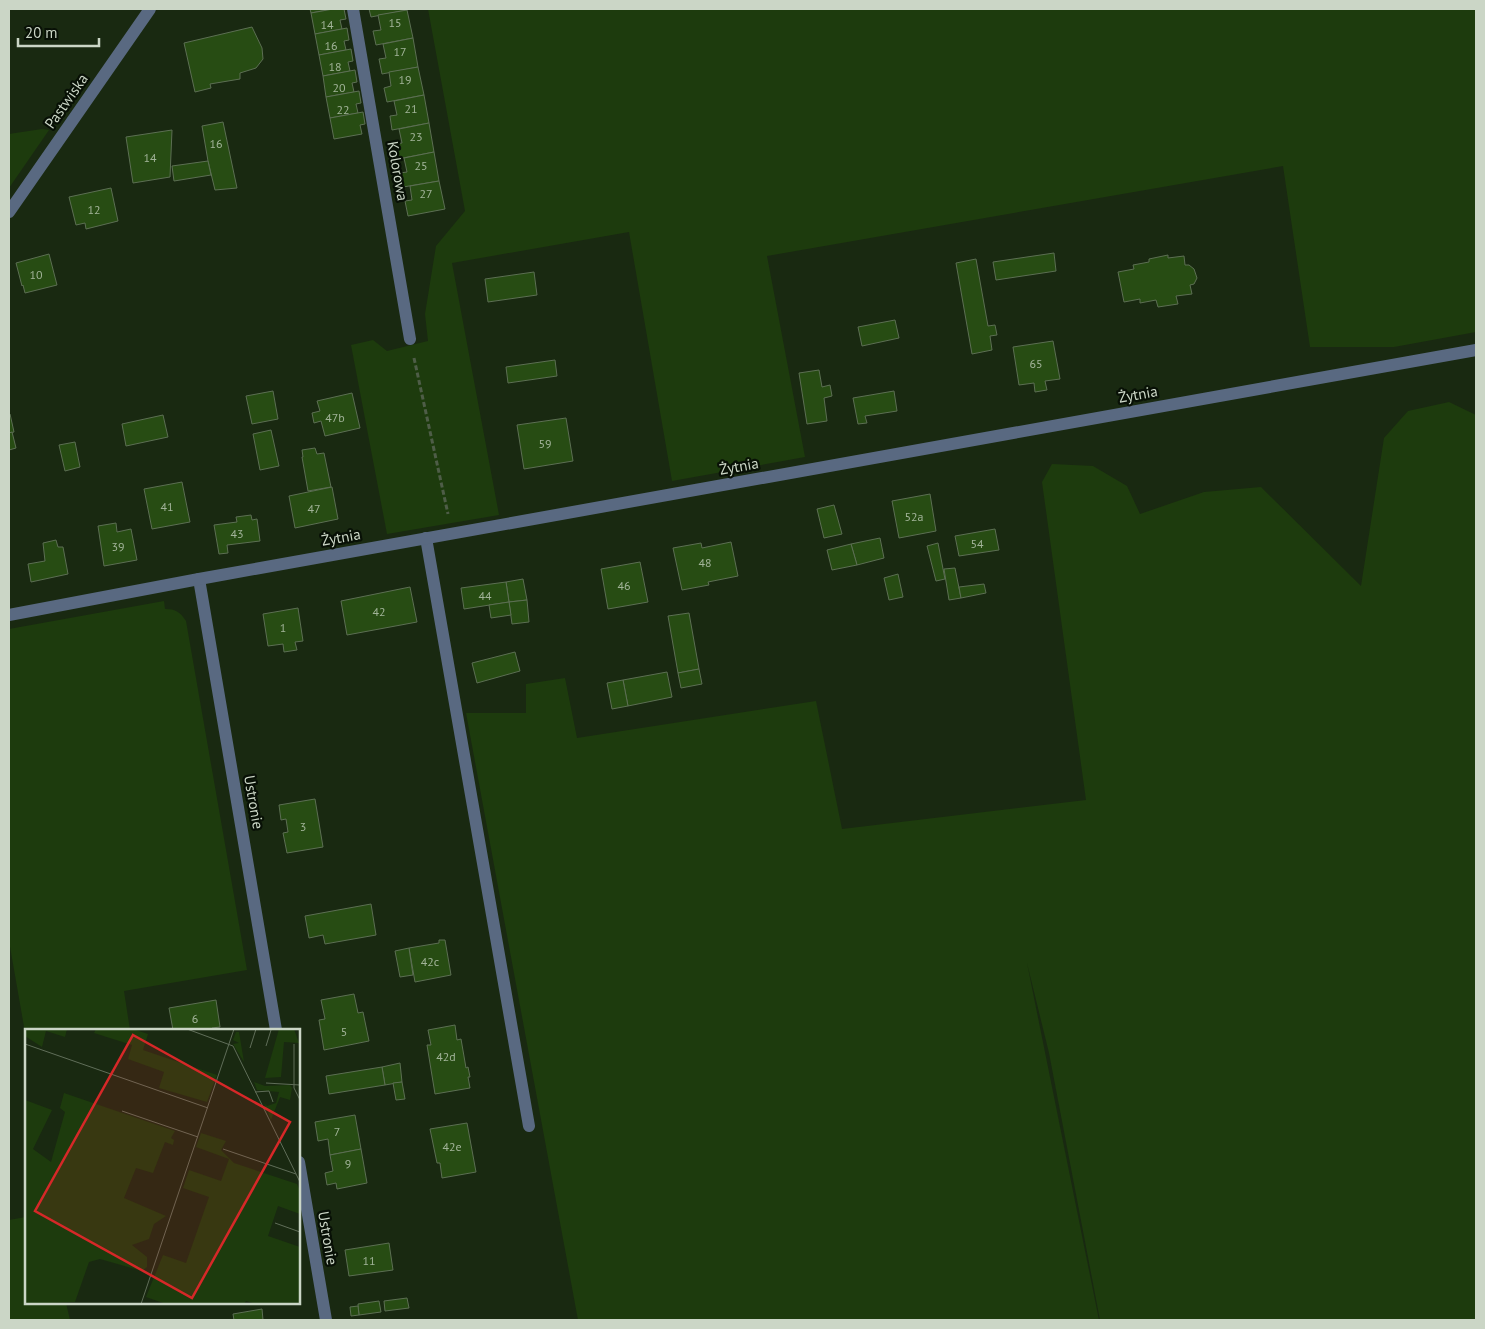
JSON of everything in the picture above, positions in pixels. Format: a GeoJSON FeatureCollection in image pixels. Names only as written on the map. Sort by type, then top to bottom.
{"type":"FeatureCollection","features":[{"type":"Feature","properties":{"kind":"street","name":"Pastwiska"},"geometry":{"type":"LineString","coordinates":[[9,212],[150,9]]}},
{"type":"Feature","properties":{"kind":"street","name":"Kolorowa"},"geometry":{"type":"LineString","coordinates":[[353,9],[410,339]]}},
{"type":"Feature","properties":{"kind":"street","name":"Żytnia"},"geometry":{"type":"LineString","coordinates":[[9,615],[199,579],[1476,350]]}},
{"type":"Feature","properties":{"kind":"street"},"geometry":{"type":"LineString","coordinates":[[426,538],[529,1126]]}},
{"type":"Feature","properties":{"kind":"street","name":"Ustronie"},"geometry":{"type":"LineString","coordinates":[[199,579],[276,1029]]}},
{"type":"Feature","properties":{"kind":"street","name":"Ustronie"},"geometry":{"type":"LineString","coordinates":[[300,1168],[326,1320]]}},
{"type":"Feature","properties":{"kind":"path"},"geometry":{"type":"LineString","coordinates":[[410,339],[452,534]]}},
{"type":"Feature","properties":{"kind":"green space"},"geometry":{"type":"Polygon","coordinates":[[[428,9],[1476,9],[1476,332],[1394,347],[1310,347],[1283,166],[767,256],[805,457],[672,481],[629,232],[452,263],[499,515],[387,534],[351,345],[373,340],[387,351],[428,341],[425,314],[436,246],[465,211],[428,9]]]}},
{"type":"Feature","properties":{"kind":"green space"},"geometry":{"type":"Polygon","coordinates":[[[42,129],[49,130],[9,188],[9,134],[42,129]]]}},
{"type":"Feature","properties":{"kind":"green space"},"geometry":{"type":"Polygon","coordinates":[[[1449,402],[1476,415],[1476,1320],[1100,1320],[1049,1053],[1027,963],[1099,1320],[578,1320],[466,713],[526,713],[526,684],[565,678],[577,738],[816,701],[842,829],[1086,800],[1042,482],[1052,464],[1093,466],[1127,486],[1140,514],[1204,492],[1261,487],[1361,586],[1384,438],[1408,411],[1449,402]]]}},
{"type":"Feature","properties":{"kind":"green space"},"geometry":{"type":"Polygon","coordinates":[[[164,601],[165,609],[177,612],[186,621],[247,970],[124,991],[130,1029],[25,1029],[25,1032],[9,941],[9,629],[164,601]]]}},
{"type":"Feature","properties":{"kind":"green space"},"geometry":{"type":"Polygon","coordinates":[[[25,1217],[25,1304],[66,1304],[70,1320],[9,1320],[9,1220],[25,1217]]]}},
{"type":"Feature","properties":{"kind":"building"},"geometry":{"type":"Polygon","coordinates":[[[310,9],[333,9],[311,13],[310,9]]]}},
{"type":"Feature","properties":{"kind":"building"},"geometry":{"type":"Polygon","coordinates":[[[344,9],[346,19],[340,20],[342,29],[315,34],[311,13],[344,9]]]}},
{"type":"Feature","properties":{"kind":"building"},"geometry":{"type":"Polygon","coordinates":[[[369,9],[407,9],[407,10],[371,17],[369,9]]]}},
{"type":"Feature","properties":{"kind":"building"},"geometry":{"type":"Polygon","coordinates":[[[407,10],[413,38],[376,45],[373,31],[381,30],[378,15],[407,10]]]}},
{"type":"Feature","properties":{"kind":"building"},"geometry":{"type":"Polygon","coordinates":[[[252,27],[262,48],[263,59],[256,68],[240,73],[240,79],[210,84],[211,88],[195,92],[184,43],[252,27]]]}},
{"type":"Feature","properties":{"kind":"building"},"geometry":{"type":"Polygon","coordinates":[[[347,28],[349,40],[344,41],[346,50],[319,55],[315,34],[347,28]]]}},
{"type":"Feature","properties":{"kind":"building"},"geometry":{"type":"Polygon","coordinates":[[[413,38],[418,67],[382,74],[379,59],[386,58],[383,44],[413,38]]]}},
{"type":"Feature","properties":{"kind":"building"},"geometry":{"type":"Polygon","coordinates":[[[351,49],[353,61],[348,62],[350,71],[323,76],[319,55],[351,49]]]}},
{"type":"Feature","properties":{"kind":"building"},"geometry":{"type":"Polygon","coordinates":[[[418,67],[424,95],[387,102],[384,88],[391,86],[389,72],[418,67]]]}},
{"type":"Feature","properties":{"kind":"building"},"geometry":{"type":"Polygon","coordinates":[[[355,70],[357,82],[352,83],[354,92],[326,97],[323,76],[355,70]]]}},
{"type":"Feature","properties":{"kind":"building"},"geometry":{"type":"Polygon","coordinates":[[[359,91],[361,103],[356,104],[358,113],[330,118],[326,97],[359,91]]]}},
{"type":"Feature","properties":{"kind":"building"},"geometry":{"type":"Polygon","coordinates":[[[424,95],[429,123],[392,130],[390,116],[397,115],[394,101],[424,95]]]}},
{"type":"Feature","properties":{"kind":"building"},"geometry":{"type":"Polygon","coordinates":[[[363,112],[365,124],[360,125],[362,134],[334,139],[330,118],[363,112]]]}},
{"type":"Feature","properties":{"kind":"building"},"geometry":{"type":"Polygon","coordinates":[[[223,122],[237,188],[215,190],[202,126],[223,122]]]}},
{"type":"Feature","properties":{"kind":"building"},"geometry":{"type":"Polygon","coordinates":[[[429,123],[434,152],[398,159],[395,144],[402,143],[399,129],[429,123]]]}},
{"type":"Feature","properties":{"kind":"building"},"geometry":{"type":"Polygon","coordinates":[[[172,130],[170,177],[133,183],[126,137],[172,130]]]}},
{"type":"Feature","properties":{"kind":"building"},"geometry":{"type":"Polygon","coordinates":[[[434,152],[439,181],[403,187],[400,173],[407,172],[404,158],[434,152]]]}},
{"type":"Feature","properties":{"kind":"building"},"geometry":{"type":"Polygon","coordinates":[[[208,161],[211,175],[174,181],[172,166],[208,161]]]}},
{"type":"Feature","properties":{"kind":"building"},"geometry":{"type":"Polygon","coordinates":[[[439,181],[445,209],[408,216],[405,201],[412,200],[410,186],[439,181]]]}},
{"type":"Feature","properties":{"kind":"building"},"geometry":{"type":"Polygon","coordinates":[[[111,188],[118,221],[86,229],[85,223],[76,225],[69,197],[111,188]]]}},
{"type":"Feature","properties":{"kind":"building"},"geometry":{"type":"Polygon","coordinates":[[[1054,253],[1056,271],[996,280],[993,262],[1054,253]]]}},
{"type":"Feature","properties":{"kind":"building"},"geometry":{"type":"Polygon","coordinates":[[[49,254],[57,285],[25,293],[16,263],[49,254]]]}},
{"type":"Feature","properties":{"kind":"building"},"geometry":{"type":"Polygon","coordinates":[[[1168,255],[1168,258],[1184,256],[1185,265],[1189,265],[1194,269],[1197,278],[1194,284],[1190,285],[1192,294],[1176,296],[1178,304],[1158,307],[1156,300],[1140,303],[1140,299],[1124,302],[1118,272],[1134,269],[1133,265],[1149,262],[1149,259],[1168,255]]]}},
{"type":"Feature","properties":{"kind":"building"},"geometry":{"type":"Polygon","coordinates":[[[976,259],[988,326],[995,325],[997,335],[990,336],[992,350],[972,354],[956,263],[976,259]]]}},
{"type":"Feature","properties":{"kind":"building"},"geometry":{"type":"Polygon","coordinates":[[[534,272],[537,295],[488,302],[485,279],[534,272]]]}},
{"type":"Feature","properties":{"kind":"building"},"geometry":{"type":"Polygon","coordinates":[[[895,320],[899,338],[862,346],[858,327],[895,320]]]}},
{"type":"Feature","properties":{"kind":"building"},"geometry":{"type":"Polygon","coordinates":[[[1053,341],[1060,379],[1045,381],[1047,390],[1035,392],[1034,383],[1019,385],[1013,347],[1053,341]]]}},
{"type":"Feature","properties":{"kind":"building"},"geometry":{"type":"Polygon","coordinates":[[[555,360],[557,376],[508,383],[506,367],[555,360]]]}},
{"type":"Feature","properties":{"kind":"building"},"geometry":{"type":"Polygon","coordinates":[[[819,370],[822,387],[830,385],[832,396],[824,398],[827,421],[807,424],[799,373],[819,370]]]}},
{"type":"Feature","properties":{"kind":"building"},"geometry":{"type":"Polygon","coordinates":[[[273,391],[278,419],[252,424],[246,396],[273,391]]]}},
{"type":"Feature","properties":{"kind":"building"},"geometry":{"type":"Polygon","coordinates":[[[894,391],[897,411],[865,416],[867,423],[858,424],[853,398],[894,391]]]}},
{"type":"Feature","properties":{"kind":"building"},"geometry":{"type":"Polygon","coordinates":[[[352,393],[360,428],[325,436],[321,421],[314,423],[312,413],[320,411],[317,401],[352,393]]]}},
{"type":"Feature","properties":{"kind":"building"},"geometry":{"type":"Polygon","coordinates":[[[9,415],[14,432],[9,433],[9,415]]]}},
{"type":"Feature","properties":{"kind":"building"},"geometry":{"type":"Polygon","coordinates":[[[163,415],[168,437],[126,446],[122,424],[163,415]]]}},
{"type":"Feature","properties":{"kind":"building"},"geometry":{"type":"Polygon","coordinates":[[[566,418],[573,461],[524,469],[517,425],[566,418]]]}},
{"type":"Feature","properties":{"kind":"building"},"geometry":{"type":"Polygon","coordinates":[[[271,430],[279,466],[260,470],[253,434],[271,430]]]}},
{"type":"Feature","properties":{"kind":"building"},"geometry":{"type":"Polygon","coordinates":[[[12,432],[16,448],[9,450],[9,433],[12,432]]]}},
{"type":"Feature","properties":{"kind":"building"},"geometry":{"type":"Polygon","coordinates":[[[75,442],[80,467],[65,471],[59,445],[75,442]]]}},
{"type":"Feature","properties":{"kind":"building"},"geometry":{"type":"Polygon","coordinates":[[[315,448],[317,454],[324,453],[331,487],[308,491],[302,450],[315,448]]]}},
{"type":"Feature","properties":{"kind":"building"},"geometry":{"type":"Polygon","coordinates":[[[182,482],[190,522],[152,529],[144,489],[182,482]]]}},
{"type":"Feature","properties":{"kind":"building"},"geometry":{"type":"Polygon","coordinates":[[[332,487],[338,519],[295,528],[289,496],[332,487]]]}},
{"type":"Feature","properties":{"kind":"building"},"geometry":{"type":"Polygon","coordinates":[[[930,494],[936,531],[899,538],[892,501],[930,494]]]}},
{"type":"Feature","properties":{"kind":"building"},"geometry":{"type":"Polygon","coordinates":[[[834,505],[842,534],[824,538],[817,509],[834,505]]]}},
{"type":"Feature","properties":{"kind":"building"},"geometry":{"type":"Polygon","coordinates":[[[251,515],[252,520],[257,519],[260,541],[227,545],[228,553],[219,554],[214,525],[237,522],[236,517],[251,515]]]}},
{"type":"Feature","properties":{"kind":"building"},"geometry":{"type":"Polygon","coordinates":[[[116,523],[117,532],[131,529],[137,560],[104,566],[98,526],[116,523]]]}},
{"type":"Feature","properties":{"kind":"building"},"geometry":{"type":"Polygon","coordinates":[[[995,529],[999,550],[959,556],[955,536],[995,529]]]}},
{"type":"Feature","properties":{"kind":"building"},"geometry":{"type":"Polygon","coordinates":[[[880,538],[884,558],[857,565],[851,544],[880,538]]]}},
{"type":"Feature","properties":{"kind":"building"},"geometry":{"type":"Polygon","coordinates":[[[56,540],[58,547],[63,547],[68,574],[31,582],[28,564],[45,561],[43,543],[56,540]]]}},
{"type":"Feature","properties":{"kind":"building"},"geometry":{"type":"Polygon","coordinates":[[[731,542],[738,576],[708,582],[709,585],[682,590],[673,548],[701,543],[702,548],[731,542]]]}},
{"type":"Feature","properties":{"kind":"building"},"geometry":{"type":"Polygon","coordinates":[[[938,543],[945,579],[936,581],[927,546],[938,543]]]}},
{"type":"Feature","properties":{"kind":"building"},"geometry":{"type":"Polygon","coordinates":[[[851,544],[857,565],[832,570],[827,550],[851,544]]]}},
{"type":"Feature","properties":{"kind":"building"},"geometry":{"type":"Polygon","coordinates":[[[640,562],[648,602],[608,609],[601,569],[640,562]]]}},
{"type":"Feature","properties":{"kind":"building"},"geometry":{"type":"Polygon","coordinates":[[[955,568],[961,598],[949,600],[944,569],[955,568]]]}},
{"type":"Feature","properties":{"kind":"building"},"geometry":{"type":"Polygon","coordinates":[[[898,574],[903,597],[889,600],[884,578],[898,574]]]}},
{"type":"Feature","properties":{"kind":"building"},"geometry":{"type":"Polygon","coordinates":[[[523,579],[527,600],[509,602],[506,582],[523,579]]]}},
{"type":"Feature","properties":{"kind":"building"},"geometry":{"type":"Polygon","coordinates":[[[506,582],[509,602],[464,609],[461,588],[506,582]]]}},
{"type":"Feature","properties":{"kind":"building"},"geometry":{"type":"Polygon","coordinates":[[[984,584],[986,593],[961,598],[959,587],[984,584]]]}},
{"type":"Feature","properties":{"kind":"building"},"geometry":{"type":"Polygon","coordinates":[[[410,587],[417,622],[347,635],[341,601],[410,587]]]}},
{"type":"Feature","properties":{"kind":"building"},"geometry":{"type":"Polygon","coordinates":[[[527,600],[529,622],[512,624],[509,602],[527,600]]]}},
{"type":"Feature","properties":{"kind":"building"},"geometry":{"type":"Polygon","coordinates":[[[509,602],[511,615],[491,618],[489,605],[509,602]]]}},
{"type":"Feature","properties":{"kind":"building"},"geometry":{"type":"Polygon","coordinates":[[[298,608],[303,641],[295,642],[297,650],[284,652],[283,644],[268,646],[263,614],[298,608]]]}},
{"type":"Feature","properties":{"kind":"building"},"geometry":{"type":"Polygon","coordinates":[[[689,613],[699,669],[678,673],[668,616],[689,613]]]}},
{"type":"Feature","properties":{"kind":"building"},"geometry":{"type":"Polygon","coordinates":[[[515,652],[520,671],[477,683],[472,663],[515,652]]]}},
{"type":"Feature","properties":{"kind":"building"},"geometry":{"type":"Polygon","coordinates":[[[699,669],[702,684],[681,688],[678,673],[699,669]]]}},
{"type":"Feature","properties":{"kind":"building"},"geometry":{"type":"Polygon","coordinates":[[[667,672],[672,697],[628,706],[623,680],[667,672]]]}},
{"type":"Feature","properties":{"kind":"building"},"geometry":{"type":"Polygon","coordinates":[[[623,680],[628,706],[612,709],[607,683],[623,680]]]}},
{"type":"Feature","properties":{"kind":"building"},"geometry":{"type":"Polygon","coordinates":[[[315,799],[323,847],[287,853],[283,833],[288,832],[286,819],[281,820],[279,805],[315,799]]]}},
{"type":"Feature","properties":{"kind":"building"},"geometry":{"type":"Polygon","coordinates":[[[371,904],[376,935],[325,944],[323,935],[309,938],[305,916],[371,904]]]}},
{"type":"Feature","properties":{"kind":"building"},"geometry":{"type":"Polygon","coordinates":[[[439,940],[445,940],[451,975],[415,982],[409,948],[439,943],[439,940]]]}},
{"type":"Feature","properties":{"kind":"building"},"geometry":{"type":"Polygon","coordinates":[[[409,948],[413,975],[400,977],[395,951],[409,948]]]}},
{"type":"Feature","properties":{"kind":"building"},"geometry":{"type":"Polygon","coordinates":[[[354,994],[358,1013],[363,1012],[369,1041],[324,1050],[319,1020],[325,1019],[321,1000],[354,994]]]}},
{"type":"Feature","properties":{"kind":"building"},"geometry":{"type":"Polygon","coordinates":[[[216,1000],[220,1027],[212,1029],[173,1029],[169,1008],[216,1000]]]}},
{"type":"Feature","properties":{"kind":"building"},"geometry":{"type":"Polygon","coordinates":[[[455,1025],[457,1040],[461,1039],[466,1068],[468,1067],[470,1088],[435,1094],[427,1045],[431,1045],[428,1030],[455,1025]]]}},
{"type":"Feature","properties":{"kind":"building"},"geometry":{"type":"Polygon","coordinates":[[[400,1063],[402,1082],[385,1085],[382,1067],[400,1063]]]}},
{"type":"Feature","properties":{"kind":"building"},"geometry":{"type":"Polygon","coordinates":[[[382,1067],[385,1085],[329,1094],[326,1076],[382,1067]]]}},
{"type":"Feature","properties":{"kind":"building"},"geometry":{"type":"Polygon","coordinates":[[[402,1082],[405,1099],[396,1100],[393,1083],[402,1082]]]}},
{"type":"Feature","properties":{"kind":"building"},"geometry":{"type":"Polygon","coordinates":[[[355,1115],[361,1149],[330,1155],[328,1139],[318,1141],[315,1122],[355,1115]]]}},
{"type":"Feature","properties":{"kind":"building"},"geometry":{"type":"Polygon","coordinates":[[[467,1123],[476,1172],[442,1178],[440,1163],[437,1163],[430,1129],[467,1123]]]}},
{"type":"Feature","properties":{"kind":"building"},"geometry":{"type":"Polygon","coordinates":[[[361,1149],[367,1183],[337,1189],[336,1183],[327,1185],[325,1173],[333,1171],[330,1155],[361,1149]]]}},
{"type":"Feature","properties":{"kind":"building"},"geometry":{"type":"Polygon","coordinates":[[[389,1243],[393,1270],[349,1276],[345,1250],[389,1243]]]}},
{"type":"Feature","properties":{"kind":"building"},"geometry":{"type":"Polygon","coordinates":[[[407,1298],[409,1308],[385,1311],[384,1301],[407,1298]]]}},
{"type":"Feature","properties":{"kind":"building"},"geometry":{"type":"Polygon","coordinates":[[[379,1301],[381,1312],[359,1315],[358,1304],[379,1301]]]}},
{"type":"Feature","properties":{"kind":"building"},"geometry":{"type":"Polygon","coordinates":[[[358,1306],[359,1315],[351,1316],[350,1307],[358,1306]]]}},
{"type":"Feature","properties":{"kind":"building"},"geometry":{"type":"Polygon","coordinates":[[[262,1309],[263,1320],[234,1320],[233,1314],[262,1309]]]}}]}
